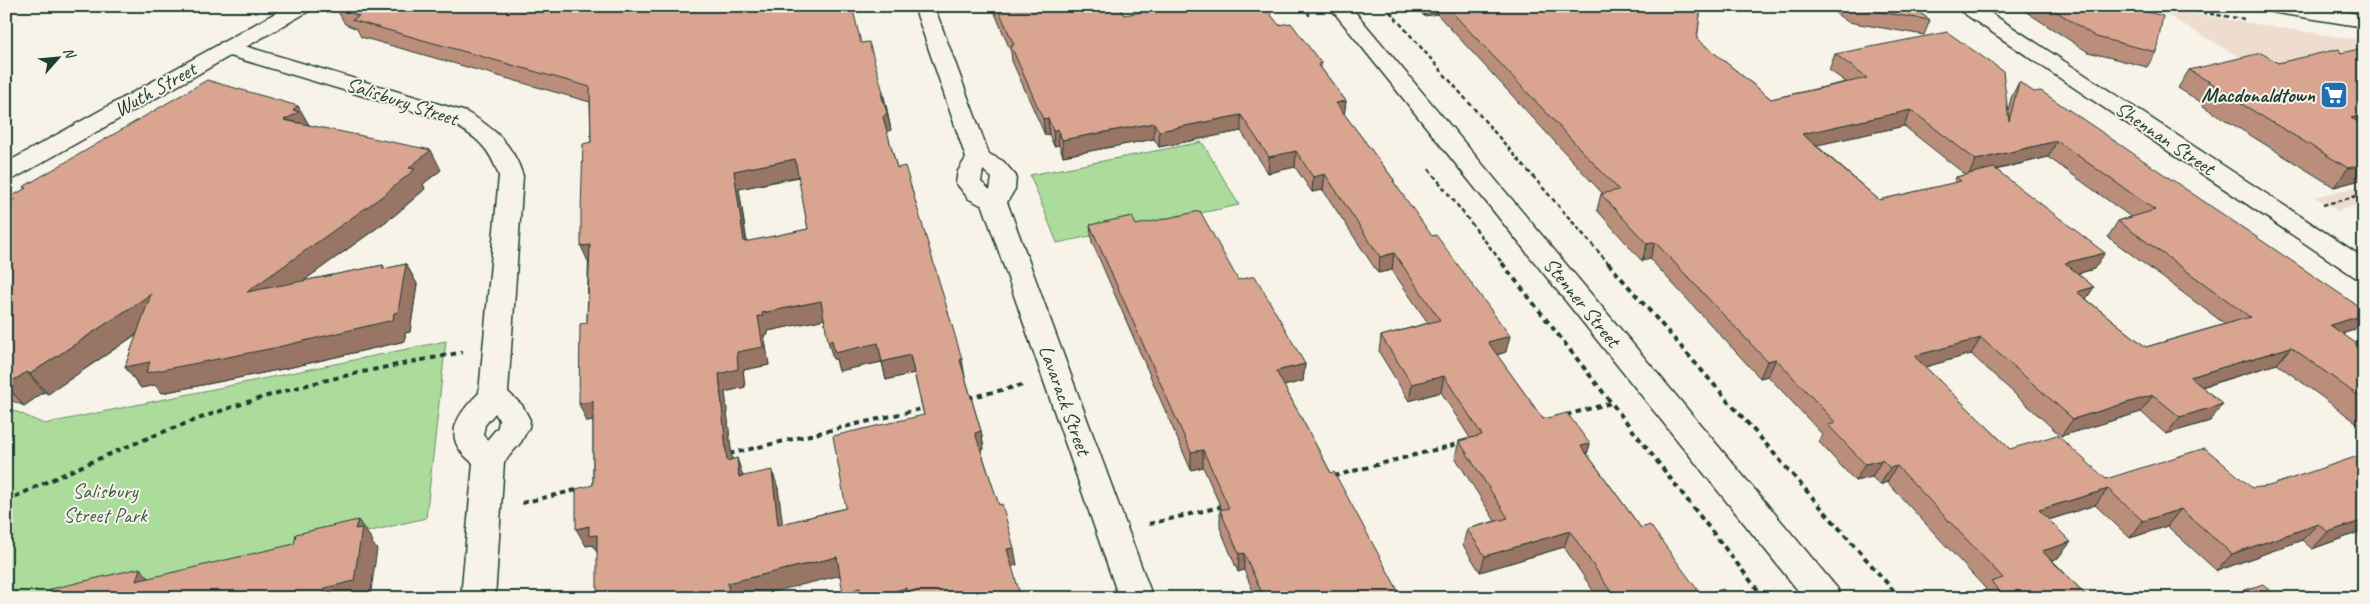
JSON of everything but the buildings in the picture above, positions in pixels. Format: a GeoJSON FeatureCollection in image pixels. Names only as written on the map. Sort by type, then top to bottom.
{"type":"FeatureCollection","features":[{"type":"Feature","properties":{"kind":"street","name":"Wuth Street"},"geometry":{"type":"LineString","coordinates":[[6,173],[304,6]]}},
{"type":"Feature","properties":{"kind":"street","name":"Lavarack Street"},"geometry":{"type":"LineString","coordinates":[[924,6],[978,158],[970,171],[968,184],[978,194],[994,202],[1136,598]]}},
{"type":"Feature","properties":{"kind":"street","name":"Stenner Street"},"geometry":{"type":"LineString","coordinates":[[1339,6],[1825,598]]}},
{"type":"Feature","properties":{"kind":"street","name":"Shennan Street"},"geometry":{"type":"LineString","coordinates":[[1966,6],[2364,271]]}},
{"type":"Feature","properties":{"kind":"street"},"geometry":{"type":"LineString","coordinates":[[2271,6],[2364,21]]}},
{"type":"Feature","properties":{"kind":"street","name":"Salisbury Street"},"geometry":{"type":"LineString","coordinates":[[228,48],[458,117],[478,128],[494,141],[506,157],[511,176],[493,397],[476,412],[468,432],[473,449],[489,458],[478,598]]}},
{"type":"Feature","properties":{"kind":"path"},"geometry":{"type":"LineString","coordinates":[[1303,6],[1315,22]]}},
{"type":"Feature","properties":{"kind":"path"},"geometry":{"type":"LineString","coordinates":[[1385,6],[1900,598]]}},
{"type":"Feature","properties":{"kind":"path"},"geometry":{"type":"LineString","coordinates":[[1424,163],[1764,598]]}},
{"type":"Feature","properties":{"kind":"path"},"geometry":{"type":"LineString","coordinates":[[6,501],[133,446],[243,404],[324,381],[497,344]]}},
{"type":"Feature","properties":{"kind":"path"},"geometry":{"type":"LineString","coordinates":[[962,399],[1057,377]]}},
{"type":"Feature","properties":{"kind":"path"},"geometry":{"type":"LineString","coordinates":[[1563,416],[1611,403]]}},
{"type":"Feature","properties":{"kind":"path"},"geometry":{"type":"LineString","coordinates":[[722,456],[933,406]]}},
{"type":"Feature","properties":{"kind":"path"},"geometry":{"type":"LineString","coordinates":[[1332,477],[1467,441]]}},
{"type":"Feature","properties":{"kind":"path"},"geometry":{"type":"LineString","coordinates":[[523,494],[522,503],[587,487]]}},
{"type":"Feature","properties":{"kind":"path"},"geometry":{"type":"LineString","coordinates":[[1146,517],[1149,526],[1226,505]]}},
{"type":"Feature","properties":{"kind":"shaded area","name":"Macdonaldtown"},"geometry":{"type":"Polygon","coordinates":[[[2155,8],[2364,41],[2364,130],[2259,68],[2155,8]]]}},
{"type":"Feature","properties":{"kind":"shaded area"},"geometry":{"type":"Polygon","coordinates":[[[2364,185],[2364,203],[2337,211],[2315,197],[2364,185]]]}},
{"type":"Feature","properties":{"kind":"green space"},"geometry":{"type":"Polygon","coordinates":[[[1202,142],[1239,205],[1057,243],[1030,175],[1202,142]]]}},
{"type":"Feature","properties":{"kind":"green space","name":"Salisbury Street Park"},"geometry":{"type":"Polygon","coordinates":[[[446,341],[426,518],[90,598],[6,598],[6,407],[44,424],[446,341]]]}},
{"type":"Feature","properties":{"kind":"place","name":"Macdonaldtown"},"geometry":{"type":"Point","coordinates":[2334,95]}}]}
